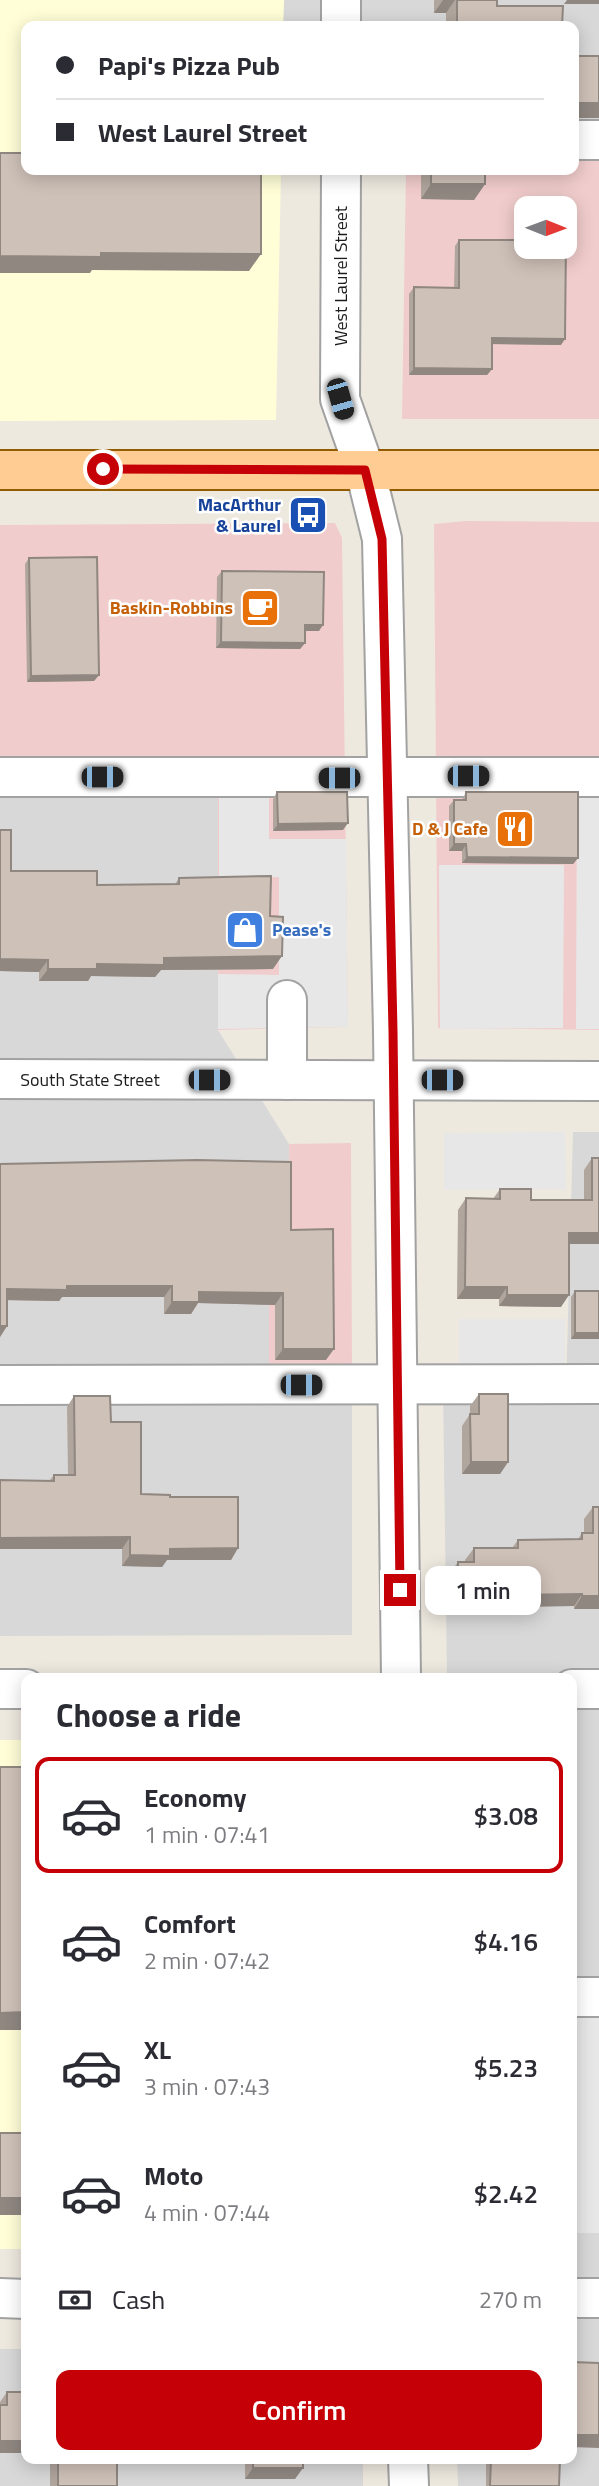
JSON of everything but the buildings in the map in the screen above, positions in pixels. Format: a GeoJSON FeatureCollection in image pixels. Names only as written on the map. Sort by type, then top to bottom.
{"type":"FeatureCollection","features":[{"type":"Feature","properties":{"kind":"main road"},"geometry":{"type":"LineString","coordinates":[[0,470],[599,470]]}},
{"type":"Feature","properties":{"kind":"street"},"geometry":{"type":"LineString","coordinates":[[341,0],[341,21]]}},
{"type":"Feature","properties":{"kind":"street"},"geometry":{"type":"LineString","coordinates":[[579,140],[599,140]]}},
{"type":"Feature","properties":{"kind":"street","name":"West Laurel Street"},"geometry":{"type":"LineString","coordinates":[[341,175],[340,399],[365,470],[382,539],[401,1673]]}},
{"type":"Feature","properties":{"kind":"street"},"geometry":{"type":"LineString","coordinates":[[0,776],[599,777]]}},
{"type":"Feature","properties":{"kind":"street"},"geometry":{"type":"LineString","coordinates":[[287,1000],[287,1080]]}},
{"type":"Feature","properties":{"kind":"street","name":"South State Street"},"geometry":{"type":"LineString","coordinates":[[0,1079],[599,1081]]}},
{"type":"Feature","properties":{"kind":"street"},"geometry":{"type":"LineString","coordinates":[[0,1385],[599,1384]]}},
{"type":"Feature","properties":{"kind":"street"},"geometry":{"type":"LineString","coordinates":[[0,1689],[21,1689]]}},
{"type":"Feature","properties":{"kind":"street"},"geometry":{"type":"LineString","coordinates":[[577,1689],[599,1689]]}},
{"type":"Feature","properties":{"kind":"street"},"geometry":{"type":"LineString","coordinates":[[577,1997],[599,1997]]}},
{"type":"Feature","properties":{"kind":"street"},"geometry":{"type":"LineString","coordinates":[[0,2298],[21,2298]]}},
{"type":"Feature","properties":{"kind":"street"},"geometry":{"type":"LineString","coordinates":[[577,2298],[599,2298]]}},
{"type":"Feature","properties":{"kind":"street"},"geometry":{"type":"LineString","coordinates":[[408,2464],[409,2486]]}},
{"type":"Feature","properties":{"kind":"shaded area"},"geometry":{"type":"Polygon","coordinates":[[[0,0],[284,0],[283,21],[21,21],[21,175],[281,175],[276,420],[0,421],[0,0]]]}},
{"type":"Feature","properties":{"kind":"shaded area"},"geometry":{"type":"Polygon","coordinates":[[[284,0],[599,0],[599,131],[579,131],[579,21],[283,21],[284,0]]]}},
{"type":"Feature","properties":{"kind":"shaded area"},"geometry":{"type":"Polygon","coordinates":[[[579,131],[599,131],[599,419],[402,419],[406,175],[579,175],[579,131]]]}},
{"type":"Feature","properties":{"kind":"shaded area"},"geometry":{"type":"Polygon","coordinates":[[[466,521],[599,522],[599,1030],[438,1028],[434,524],[466,521]]]}},
{"type":"Feature","properties":{"kind":"shaded area"},"geometry":{"type":"Polygon","coordinates":[[[335,523],[342,538],[348,1027],[218,1030],[218,768],[0,767],[0,525],[335,523]]]}},
{"type":"Feature","properties":{"kind":"shaded area"},"geometry":{"type":"Polygon","coordinates":[[[0,767],[218,768],[218,1030],[289,1144],[290,1244],[352,1374],[352,1635],[0,1636],[0,767]]]}},
{"type":"Feature","properties":{"kind":"shaded area"},"geometry":{"type":"Polygon","coordinates":[[[219,784],[269,786],[269,839],[346,839],[348,1027],[218,1029],[218,974],[279,975],[279,877],[219,877],[219,784]]]}},
{"type":"Feature","properties":{"kind":"shaded area"},"geometry":{"type":"Polygon","coordinates":[[[577,792],[599,792],[599,1029],[576,1029],[577,792]]]}},
{"type":"Feature","properties":{"kind":"shaded area"},"geometry":{"type":"Polygon","coordinates":[[[439,865],[564,865],[563,1028],[440,1029],[439,865]]]}},
{"type":"Feature","properties":{"kind":"shaded area"},"geometry":{"type":"Polygon","coordinates":[[[565,1132],[566,1189],[444,1190],[444,1133],[565,1132]]]}},
{"type":"Feature","properties":{"kind":"shaded area"},"geometry":{"type":"Polygon","coordinates":[[[573,1132],[599,1132],[599,2486],[458,2486],[457,2464],[577,2464],[577,1673],[447,1673],[443,1390],[566,1390],[573,1132]]]}},
{"type":"Feature","properties":{"kind":"shaded area"},"geometry":{"type":"Polygon","coordinates":[[[351,1143],[352,1374],[269,1374],[269,1285],[290,1244],[289,1144],[351,1143]]]}},
{"type":"Feature","properties":{"kind":"shaded area"},"geometry":{"type":"Polygon","coordinates":[[[459,1319],[565,1319],[565,1373],[459,1372],[459,1319]]]}},
{"type":"Feature","properties":{"kind":"shaded area"},"geometry":{"type":"Polygon","coordinates":[[[0,1740],[21,1740],[21,2249],[0,2249],[0,1740]]]}},
{"type":"Feature","properties":{"kind":"shaded area"},"geometry":{"type":"Polygon","coordinates":[[[577,2011],[599,2011],[599,2233],[577,2233],[577,2011]]]}},
{"type":"Feature","properties":{"kind":"shaded area"},"geometry":{"type":"Polygon","coordinates":[[[0,2349],[21,2349],[21,2464],[363,2464],[363,2486],[0,2486],[0,2349]]]}},
{"type":"Feature","properties":{"kind":"place","name":"MacArthur & Laurel"},"geometry":{"type":"Point","coordinates":[308,515]}},
{"type":"Feature","properties":{"kind":"place","name":"Baskin-Robbins"},"geometry":{"type":"Point","coordinates":[260,608]}},
{"type":"Feature","properties":{"kind":"place","name":"D & J Cafe"},"geometry":{"type":"Point","coordinates":[515,829]}},
{"type":"Feature","properties":{"kind":"place","name":"Pease's"},"geometry":{"type":"Point","coordinates":[245,930]}},
{"type":"Feature","properties":{"kind":"route"},"geometry":{"type":"LineString","coordinates":[[103,469],[365,470],[378,518],[382,539],[392,1001],[400,1590]]}}]}
